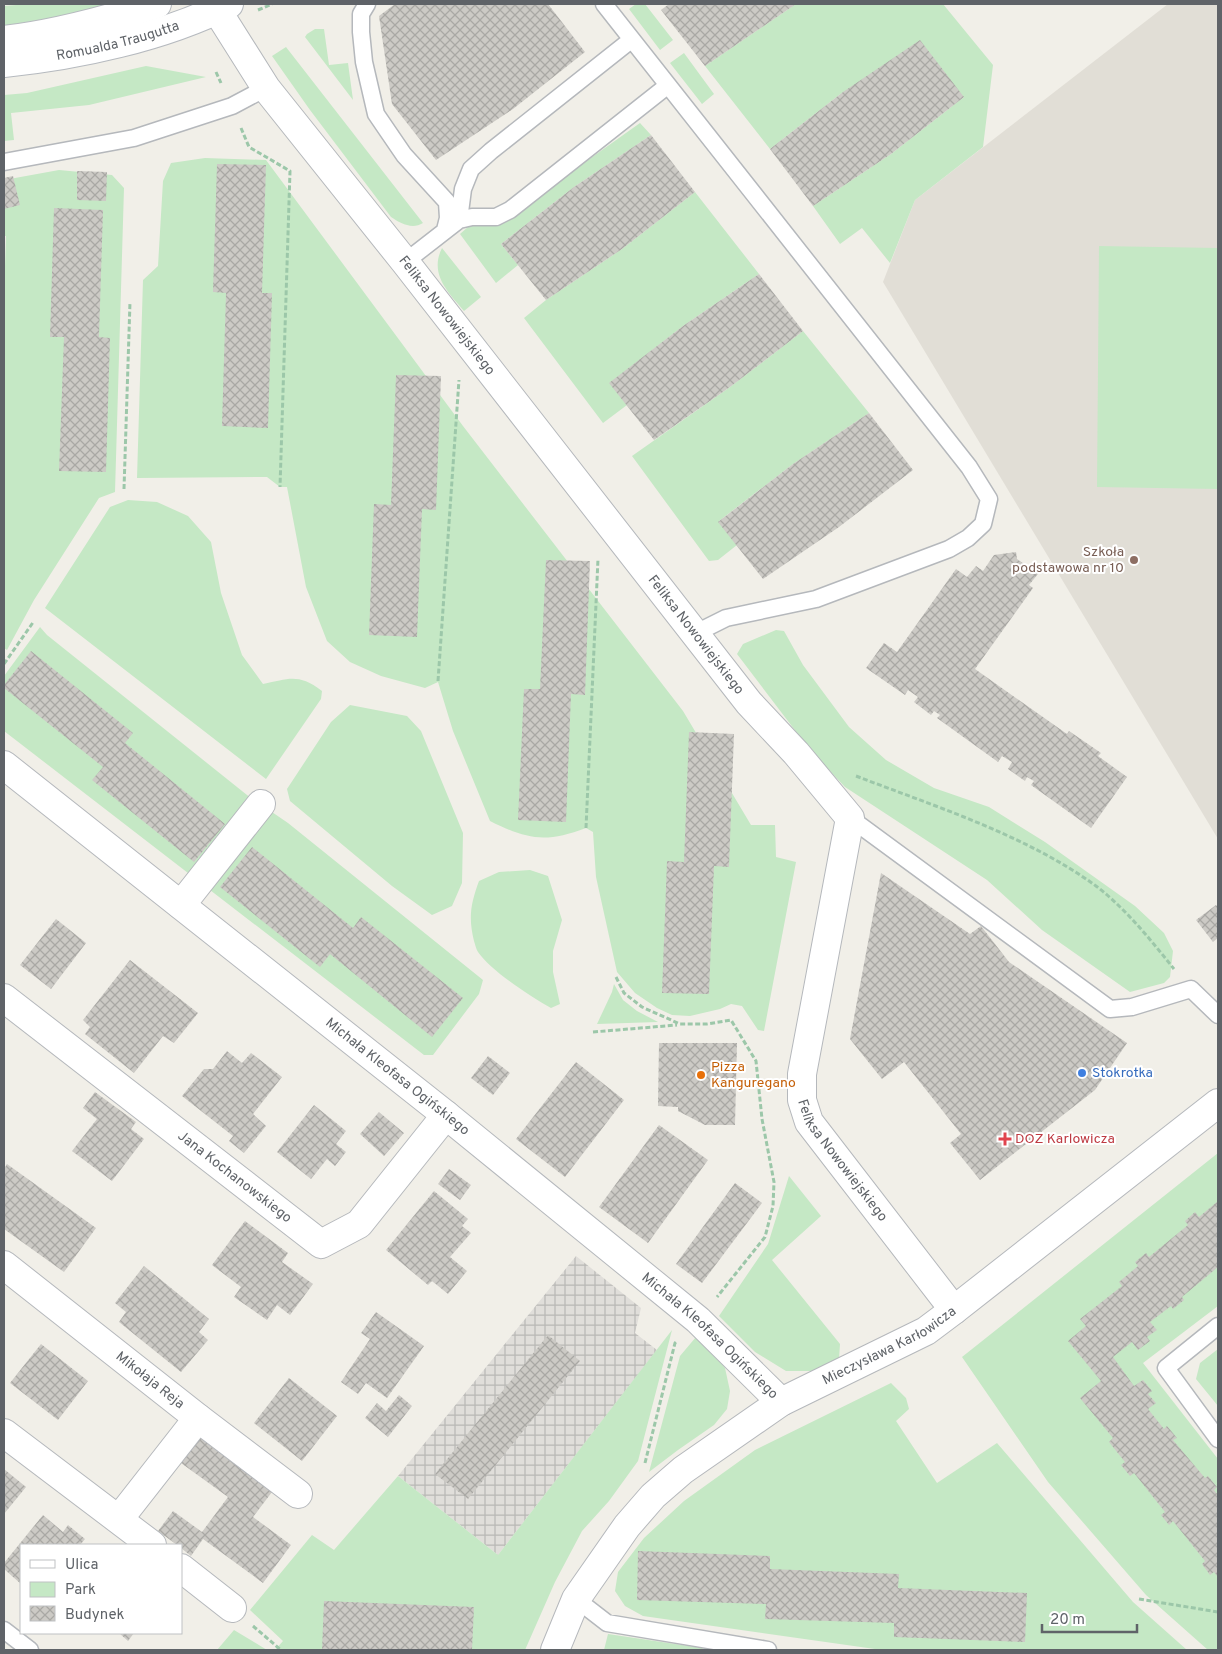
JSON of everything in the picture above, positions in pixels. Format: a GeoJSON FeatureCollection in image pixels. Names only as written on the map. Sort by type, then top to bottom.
{"type":"FeatureCollection","features":[{"type":"Feature","properties":{"kind":"street","name":"Romualda Traugutta"},"geometry":{"type":"LineString","coordinates":[[4,40],[85,26],[157,4]]}},
{"type":"Feature","properties":{"kind":"street","name":"Romualda Traugutta"},"geometry":{"type":"LineString","coordinates":[[4,63],[42,59],[97,48],[165,29],[220,6]]}},
{"type":"Feature","properties":{"kind":"street","name":"Feliksa Nowowiejskiego"},"geometry":{"type":"LineString","coordinates":[[220,6],[266,88],[405,262],[748,703],[796,753],[850,818],[802,1074],[802,1100],[810,1122],[954,1310]]}},
{"type":"Feature","properties":{"kind":"street","name":"Michała Kleofasa Ogińskiego"},"geometry":{"type":"LineString","coordinates":[[4,765],[446,1115],[698,1320],[781,1402]]}},
{"type":"Feature","properties":{"kind":"street"},"geometry":{"type":"LineString","coordinates":[[181,905],[261,804]]}},
{"type":"Feature","properties":{"kind":"street","name":"Jana Kochanowskiego"},"geometry":{"type":"LineString","coordinates":[[4,998],[322,1244],[359,1224],[446,1115]]}},
{"type":"Feature","properties":{"kind":"street","name":"Mieczysława Karłowicza"},"geometry":{"type":"LineString","coordinates":[[555,1650],[576,1599],[627,1526],[653,1496],[683,1470],[781,1402],[926,1331],[1218,1103]]}},
{"type":"Feature","properties":{"kind":"street","name":"Mikołaja Reja"},"geometry":{"type":"LineString","coordinates":[[4,1265],[298,1494]]}},
{"type":"Feature","properties":{"kind":"street"},"geometry":{"type":"LineString","coordinates":[[119,1519],[198,1418]]}},
{"type":"Feature","properties":{"kind":"street"},"geometry":{"type":"LineString","coordinates":[[4,1433],[151,1544]]}},
{"type":"Feature","properties":{"kind":"street"},"geometry":{"type":"LineString","coordinates":[[182,1569],[232,1608]]}},
{"type":"Feature","properties":{"kind":"lane"},"geometry":{"type":"LineString","coordinates":[[367,4],[361,14],[361,32],[364,62],[376,114],[404,155],[447,202],[448,218],[444,230]]}},
{"type":"Feature","properties":{"kind":"lane"},"geometry":{"type":"LineString","coordinates":[[604,4],[968,467],[988,499],[983,524],[968,538],[949,549],[816,599],[726,618],[694,634]]}},
{"type":"Feature","properties":{"kind":"lane"},"geometry":{"type":"LineString","coordinates":[[459,220],[463,189],[472,169],[491,151],[631,40]]}},
{"type":"Feature","properties":{"kind":"lane"},"geometry":{"type":"LineString","coordinates":[[405,262],[459,220],[472,217],[496,217],[510,210],[667,86]]}},
{"type":"Feature","properties":{"kind":"lane"},"geometry":{"type":"LineString","coordinates":[[4,162],[134,138],[232,106],[266,88]]}},
{"type":"Feature","properties":{"kind":"lane"},"geometry":{"type":"LineString","coordinates":[[850,818],[1110,1009],[1132,1007],[1191,989],[1218,1015]]}},
{"type":"Feature","properties":{"kind":"lane"},"geometry":{"type":"LineString","coordinates":[[1218,1326],[1166,1368],[1218,1439]]}},
{"type":"Feature","properties":{"kind":"lane"},"geometry":{"type":"LineString","coordinates":[[576,1599],[607,1623],[768,1650]]}},
{"type":"Feature","properties":{"kind":"lane"},"geometry":{"type":"LineString","coordinates":[[4,1630],[30,1650]]}},
{"type":"Feature","properties":{"kind":"path"},"geometry":{"type":"LineString","coordinates":[[216,72],[249,147],[290,171],[280,487]]}},
{"type":"Feature","properties":{"kind":"path"},"geometry":{"type":"LineString","coordinates":[[124,489],[130,302]]}},
{"type":"Feature","properties":{"kind":"path"},"geometry":{"type":"LineString","coordinates":[[438,681],[459,377]]}},
{"type":"Feature","properties":{"kind":"path"},"geometry":{"type":"LineString","coordinates":[[586,828],[598,559]]}},
{"type":"Feature","properties":{"kind":"path"},"geometry":{"type":"LineString","coordinates":[[4,664],[34,621]]}},
{"type":"Feature","properties":{"kind":"path"},"geometry":{"type":"LineString","coordinates":[[849,773],[982,825],[1050,857],[1096,887],[1134,920],[1176,972]]}},
{"type":"Feature","properties":{"kind":"path"},"geometry":{"type":"LineString","coordinates":[[616,977],[624,993],[642,1007],[680,1024]]}},
{"type":"Feature","properties":{"kind":"path"},"geometry":{"type":"LineString","coordinates":[[593,1032],[680,1024],[707,1024],[731,1020],[756,1061],[762,1119],[774,1182],[773,1206],[765,1237],[698,1320],[675,1343],[644,1469]]}},
{"type":"Feature","properties":{"kind":"path"},"geometry":{"type":"LineString","coordinates":[[1139,1599],[1218,1612]]}},
{"type":"Feature","properties":{"kind":"path"},"geometry":{"type":"LineString","coordinates":[[232,1608],[281,1650]]}},
{"type":"Feature","properties":{"kind":"shaded area","name":"Szkoła podstawowa nr 10"},"geometry":{"type":"Polygon","coordinates":[[[1168,4],[1218,4],[1218,839],[883,282],[915,200],[1168,4]]]}},
{"type":"Feature","properties":{"kind":"shaded area"},"geometry":{"type":"Polygon","coordinates":[[[576,1256],[641,1308],[635,1333],[657,1350],[498,1555],[398,1476],[576,1256]]]}},
{"type":"Feature","properties":{"kind":"green space"},"geometry":{"type":"Polygon","coordinates":[[[28,4],[113,4],[115,7],[4,26],[4,6],[28,4]]]}},
{"type":"Feature","properties":{"kind":"green space"},"geometry":{"type":"Polygon","coordinates":[[[636,4],[645,4],[673,40],[660,50],[629,9],[636,4]]]}},
{"type":"Feature","properties":{"kind":"green space"},"geometry":{"type":"Polygon","coordinates":[[[796,4],[943,4],[993,65],[983,147],[915,200],[890,263],[862,228],[840,244],[813,206],[891,154],[964,97],[843,92],[770,149],[705,66],[796,4]]]}},
{"type":"Feature","properties":{"kind":"green space"},"geometry":{"type":"Polygon","coordinates":[[[315,29],[324,29],[329,65],[348,63],[353,100],[305,37],[315,29]]]}},
{"type":"Feature","properties":{"kind":"green space"},"geometry":{"type":"Polygon","coordinates":[[[286,47],[423,223],[410,226],[391,217],[310,110],[272,56],[286,47]]]}},
{"type":"Feature","properties":{"kind":"green space"},"geometry":{"type":"Polygon","coordinates":[[[684,53],[714,94],[702,104],[670,63],[684,53]]]}},
{"type":"Feature","properties":{"kind":"green space"},"geometry":{"type":"Polygon","coordinates":[[[146,66],[206,77],[89,105],[11,113],[14,140],[4,141],[4,95],[27,93],[146,66]]]}},
{"type":"Feature","properties":{"kind":"green space"},"geometry":{"type":"Polygon","coordinates":[[[640,123],[651,135],[574,187],[501,244],[518,265],[496,283],[460,234],[469,226],[490,226],[501,222],[640,123]]]}},
{"type":"Feature","properties":{"kind":"green space"},"geometry":{"type":"Polygon","coordinates":[[[205,158],[266,160],[463,426],[683,711],[751,825],[775,825],[776,857],[796,862],[764,1031],[758,1030],[742,1006],[731,1004],[720,1009],[690,1016],[672,1015],[657,1008],[635,993],[617,972],[596,877],[593,832],[586,828],[559,836],[527,836],[490,821],[453,731],[438,682],[425,688],[381,676],[350,662],[327,641],[306,587],[287,487],[280,487],[267,477],[137,478],[143,280],[158,266],[163,181],[171,163],[205,158]]]}},
{"type":"Feature","properties":{"kind":"green space"},"geometry":{"type":"Polygon","coordinates":[[[59,170],[112,175],[124,188],[115,492],[99,498],[34,600],[7,650],[4,648],[4,296],[6,236],[4,236],[4,180],[59,170]]]}},
{"type":"Feature","properties":{"kind":"green space"},"geometry":{"type":"Polygon","coordinates":[[[695,192],[759,274],[683,326],[610,383],[627,405],[603,423],[524,318],[546,300],[622,249],[695,192]]]}},
{"type":"Feature","properties":{"kind":"green space"},"geometry":{"type":"Polygon","coordinates":[[[1099,246],[1218,248],[1218,489],[1097,487],[1099,246]]]}},
{"type":"Feature","properties":{"kind":"green space"},"geometry":{"type":"Polygon","coordinates":[[[442,248],[481,297],[464,311],[447,290],[439,274],[439,257],[442,248]]]}},
{"type":"Feature","properties":{"kind":"green space"},"geometry":{"type":"Polygon","coordinates":[[[803,331],[869,413],[793,464],[719,521],[737,545],[718,560],[709,561],[632,456],[730,387],[803,331]]]}},
{"type":"Feature","properties":{"kind":"green space"},"geometry":{"type":"Polygon","coordinates":[[[128,500],[157,502],[188,516],[211,542],[221,593],[242,655],[263,684],[293,679],[314,685],[322,691],[321,699],[266,779],[45,608],[110,507],[128,500]]]}},
{"type":"Feature","properties":{"kind":"green space"},"geometry":{"type":"Polygon","coordinates":[[[40,627],[47,635],[247,795],[288,823],[483,980],[479,994],[433,1055],[424,1055],[4,731],[4,676],[40,627]]]}},
{"type":"Feature","properties":{"kind":"green space"},"geometry":{"type":"Polygon","coordinates":[[[776,630],[784,631],[803,665],[849,727],[886,760],[934,788],[989,807],[1045,842],[1135,906],[1164,933],[1173,951],[1170,977],[1164,983],[1130,992],[1042,930],[987,880],[845,787],[810,750],[737,654],[743,644],[776,630]]]}},
{"type":"Feature","properties":{"kind":"green space"},"geometry":{"type":"Polygon","coordinates":[[[350,705],[407,716],[421,731],[463,833],[462,883],[452,906],[432,915],[392,886],[290,801],[287,789],[331,722],[350,705]]]}},
{"type":"Feature","properties":{"kind":"green space"},"geometry":{"type":"Polygon","coordinates":[[[530,870],[548,876],[562,920],[553,951],[553,972],[560,1004],[551,1008],[522,990],[492,967],[477,951],[472,932],[471,910],[479,881],[499,872],[530,870]]]}},
{"type":"Feature","properties":{"kind":"green space"},"geometry":{"type":"Polygon","coordinates":[[[614,984],[623,1000],[637,1011],[658,1022],[597,1024],[614,984]]]}},
{"type":"Feature","properties":{"kind":"green space"},"geometry":{"type":"Polygon","coordinates":[[[1218,1153],[1218,1306],[1143,1363],[1218,1459],[1218,1650],[1208,1650],[1146,1595],[1048,1482],[962,1357],[1218,1153]]]}},
{"type":"Feature","properties":{"kind":"green space"},"geometry":{"type":"Polygon","coordinates":[[[789,1176],[821,1216],[772,1260],[840,1344],[839,1359],[818,1371],[786,1371],[755,1352],[719,1316],[768,1244],[789,1176]]]}},
{"type":"Feature","properties":{"kind":"green space"},"geometry":{"type":"Polygon","coordinates":[[[672,1330],[638,1461],[609,1501],[582,1531],[555,1582],[525,1650],[275,1650],[283,1641],[250,1610],[312,1535],[334,1550],[398,1476],[498,1555],[672,1330]]]}},
{"type":"Feature","properties":{"kind":"green space"},"geometry":{"type":"Polygon","coordinates":[[[696,1337],[713,1352],[725,1368],[730,1391],[727,1409],[714,1425],[649,1472],[680,1356],[696,1337]]]}},
{"type":"Feature","properties":{"kind":"green space"},"geometry":{"type":"Polygon","coordinates":[[[1218,1349],[1218,1406],[1196,1379],[1200,1363],[1218,1349]]]}},
{"type":"Feature","properties":{"kind":"green space"},"geometry":{"type":"Polygon","coordinates":[[[891,1383],[906,1398],[909,1409],[896,1421],[937,1483],[997,1443],[1133,1602],[1187,1650],[882,1650],[643,1616],[625,1606],[615,1591],[618,1572],[644,1538],[684,1501],[755,1450],[891,1383]]]}},
{"type":"Feature","properties":{"kind":"green space"},"geometry":{"type":"Polygon","coordinates":[[[234,1630],[267,1650],[217,1650],[234,1630]]]}},
{"type":"Feature","properties":{"kind":"green space"},"geometry":{"type":"Polygon","coordinates":[[[608,1634],[702,1648],[705,1650],[604,1650],[608,1634]]]}},
{"type":"Feature","properties":{"kind":"building"},"geometry":{"type":"Polygon","coordinates":[[[395,4],[548,4],[585,52],[513,109],[436,160],[392,104],[379,16],[395,4]]]}},
{"type":"Feature","properties":{"kind":"building"},"geometry":{"type":"Polygon","coordinates":[[[669,4],[796,4],[705,66],[661,10],[669,4]]]}},
{"type":"Feature","properties":{"kind":"building"},"geometry":{"type":"Polygon","coordinates":[[[920,40],[964,97],[891,154],[813,206],[770,149],[843,92],[920,40]]]}},
{"type":"Feature","properties":{"kind":"building"},"geometry":{"type":"Polygon","coordinates":[[[651,135],[695,192],[622,249],[546,300],[501,244],[574,187],[651,135]]]}},
{"type":"Feature","properties":{"kind":"building"},"geometry":{"type":"Polygon","coordinates":[[[217,164],[266,165],[262,293],[272,293],[268,428],[222,426],[226,293],[213,292],[217,164]]]}},
{"type":"Feature","properties":{"kind":"building"},"geometry":{"type":"Polygon","coordinates":[[[77,171],[107,172],[106,201],[77,200],[77,171]]]}},
{"type":"Feature","properties":{"kind":"building"},"geometry":{"type":"Polygon","coordinates":[[[13,176],[20,205],[4,209],[4,178],[13,176]]]}},
{"type":"Feature","properties":{"kind":"building"},"geometry":{"type":"Polygon","coordinates":[[[54,208],[103,210],[99,337],[110,338],[106,472],[59,471],[64,337],[50,337],[54,208]]]}},
{"type":"Feature","properties":{"kind":"building"},"geometry":{"type":"Polygon","coordinates":[[[759,274],[803,331],[730,387],[654,440],[609,383],[683,326],[759,274]]]}},
{"type":"Feature","properties":{"kind":"building"},"geometry":{"type":"Polygon","coordinates":[[[396,375],[441,376],[436,510],[422,509],[417,637],[369,635],[374,504],[391,505],[396,375]]]}},
{"type":"Feature","properties":{"kind":"building"},"geometry":{"type":"Polygon","coordinates":[[[869,413],[913,470],[839,527],[763,579],[718,522],[793,464],[869,413]]]}},
{"type":"Feature","properties":{"kind":"building"},"geometry":{"type":"Polygon","coordinates":[[[1016,552],[1017,559],[1038,574],[1029,585],[1033,588],[975,669],[1067,734],[1069,731],[1101,753],[1098,756],[1127,777],[1091,828],[1031,785],[1034,781],[1027,777],[1025,781],[1008,769],[1012,762],[1002,756],[998,762],[937,718],[940,715],[934,711],[931,715],[914,702],[918,697],[908,690],[905,695],[866,668],[884,643],[897,652],[956,569],[967,577],[976,566],[983,571],[994,555],[1016,552]]]}},
{"type":"Feature","properties":{"kind":"building"},"geometry":{"type":"Polygon","coordinates":[[[546,560],[590,561],[585,695],[571,694],[566,822],[518,820],[524,689],[540,689],[546,560]]]}},
{"type":"Feature","properties":{"kind":"building"},"geometry":{"type":"Polygon","coordinates":[[[31,651],[133,733],[125,743],[225,824],[194,862],[92,780],[103,767],[4,688],[4,685],[31,651]]]}},
{"type":"Feature","properties":{"kind":"building"},"geometry":{"type":"Polygon","coordinates":[[[689,732],[734,734],[729,867],[714,866],[709,994],[662,993],[667,861],[684,862],[689,732]]]}},
{"type":"Feature","properties":{"kind":"building"},"geometry":{"type":"Polygon","coordinates":[[[252,847],[353,928],[361,917],[463,998],[432,1037],[330,954],[320,967],[220,887],[252,847]]]}},
{"type":"Feature","properties":{"kind":"building"},"geometry":{"type":"Polygon","coordinates":[[[881,873],[970,934],[981,926],[1009,962],[1127,1043],[1095,1090],[980,1180],[950,1143],[961,1134],[904,1062],[882,1079],[850,1039],[881,873]]]}},
{"type":"Feature","properties":{"kind":"building"},"geometry":{"type":"Polygon","coordinates":[[[1216,905],[1218,907],[1218,938],[1213,942],[1196,920],[1216,905]]]}},
{"type":"Feature","properties":{"kind":"building"},"geometry":{"type":"Polygon","coordinates":[[[56,919],[86,943],[51,989],[20,965],[56,919]]]}},
{"type":"Feature","properties":{"kind":"building"},"geometry":{"type":"Polygon","coordinates":[[[130,960],[198,1013],[174,1043],[163,1036],[134,1073],[85,1034],[90,1027],[83,1020],[130,960]]]}},
{"type":"Feature","properties":{"kind":"building"},"geometry":{"type":"Polygon","coordinates":[[[659,1043],[737,1043],[735,1125],[705,1125],[678,1111],[678,1107],[658,1106],[659,1043]]]}},
{"type":"Feature","properties":{"kind":"building"},"geometry":{"type":"Polygon","coordinates":[[[227,1051],[242,1063],[251,1053],[282,1077],[253,1114],[266,1126],[244,1153],[229,1141],[233,1136],[182,1096],[204,1069],[213,1069],[227,1051]]]}},
{"type":"Feature","properties":{"kind":"building"},"geometry":{"type":"Polygon","coordinates":[[[488,1056],[510,1073],[493,1095],[471,1078],[488,1056]]]}},
{"type":"Feature","properties":{"kind":"building"},"geometry":{"type":"Polygon","coordinates":[[[576,1062],[624,1100],[565,1177],[516,1139],[576,1062]]]}},
{"type":"Feature","properties":{"kind":"building"},"geometry":{"type":"Polygon","coordinates":[[[95,1092],[136,1122],[131,1129],[144,1139],[112,1181],[72,1151],[97,1119],[83,1108],[95,1092]]]}},
{"type":"Feature","properties":{"kind":"building"},"geometry":{"type":"Polygon","coordinates":[[[314,1105],[346,1131],[336,1144],[346,1152],[335,1166],[327,1159],[311,1179],[277,1152],[314,1105]]]}},
{"type":"Feature","properties":{"kind":"building"},"geometry":{"type":"Polygon","coordinates":[[[379,1112],[404,1133],[384,1156],[360,1134],[379,1112]]]}},
{"type":"Feature","properties":{"kind":"building"},"geometry":{"type":"Polygon","coordinates":[[[659,1125],[708,1160],[648,1243],[599,1207],[659,1125]]]}},
{"type":"Feature","properties":{"kind":"building"},"geometry":{"type":"Polygon","coordinates":[[[7,1164],[96,1228],[64,1272],[4,1229],[4,1169],[7,1164]]]}},
{"type":"Feature","properties":{"kind":"building"},"geometry":{"type":"Polygon","coordinates":[[[449,1169],[471,1185],[460,1200],[438,1184],[449,1169]]]}},
{"type":"Feature","properties":{"kind":"building"},"geometry":{"type":"Polygon","coordinates":[[[735,1183],[762,1203],[702,1283],[676,1264],[735,1183]]]}},
{"type":"Feature","properties":{"kind":"building"},"geometry":{"type":"Polygon","coordinates":[[[434,1191],[468,1219],[462,1226],[471,1233],[450,1257],[467,1271],[448,1294],[432,1281],[428,1285],[386,1250],[434,1191]]]}},
{"type":"Feature","properties":{"kind":"building"},"geometry":{"type":"Polygon","coordinates":[[[1218,1201],[1218,1267],[1182,1297],[1184,1300],[1173,1309],[1171,1306],[1150,1322],[1157,1330],[1147,1337],[1150,1341],[1138,1350],[1132,1342],[1113,1357],[1134,1386],[1143,1380],[1152,1391],[1148,1394],[1156,1403],[1148,1409],[1164,1429],[1167,1426],[1177,1438],[1173,1440],[1205,1478],[1208,1476],[1217,1487],[1214,1490],[1218,1495],[1218,1577],[1214,1572],[1210,1575],[1202,1564],[1205,1561],[1173,1521],[1169,1525],[1161,1515],[1165,1512],[1134,1473],[1130,1476],[1121,1465],[1125,1462],[1109,1442],[1113,1438],[1080,1398],[1101,1381],[1068,1341],[1086,1326],[1080,1319],[1122,1286],[1119,1282],[1138,1266],[1135,1262],[1146,1253],[1149,1257],[1188,1225],[1185,1221],[1195,1212],[1199,1217],[1218,1201]]]}},
{"type":"Feature","properties":{"kind":"building"},"geometry":{"type":"Polygon","coordinates":[[[245,1221],[288,1253],[282,1262],[313,1284],[290,1315],[277,1305],[267,1320],[234,1297],[241,1287],[212,1265],[245,1221]]]}},
{"type":"Feature","properties":{"kind":"building"},"geometry":{"type":"Polygon","coordinates":[[[144,1266],[209,1319],[199,1332],[208,1340],[181,1372],[119,1322],[126,1312],[115,1303],[144,1266]]]}},
{"type":"Feature","properties":{"kind":"building"},"geometry":{"type":"Polygon","coordinates":[[[376,1312],[424,1346],[387,1398],[366,1383],[358,1394],[341,1382],[370,1339],[361,1333],[376,1312]]]}},
{"type":"Feature","properties":{"kind":"building"},"geometry":{"type":"Polygon","coordinates":[[[548,1335],[580,1361],[468,1499],[435,1474],[548,1335]]]}},
{"type":"Feature","properties":{"kind":"building"},"geometry":{"type":"Polygon","coordinates":[[[41,1344],[88,1381],[58,1420],[10,1383],[41,1344]]]}},
{"type":"Feature","properties":{"kind":"building"},"geometry":{"type":"Polygon","coordinates":[[[289,1378],[337,1416],[302,1461],[254,1423],[289,1378]]]}},
{"type":"Feature","properties":{"kind":"building"},"geometry":{"type":"Polygon","coordinates":[[[399,1395],[412,1406],[388,1437],[365,1418],[377,1403],[386,1411],[399,1395]]]}},
{"type":"Feature","properties":{"kind":"building"},"geometry":{"type":"Polygon","coordinates":[[[200,1438],[272,1492],[253,1517],[291,1545],[263,1583],[203,1539],[191,1556],[182,1549],[182,1544],[176,1544],[158,1531],[173,1511],[202,1532],[228,1497],[181,1463],[200,1438]]]}},
{"type":"Feature","properties":{"kind":"building"},"geometry":{"type":"Polygon","coordinates":[[[4,1469],[26,1487],[4,1514],[4,1469]]]}},
{"type":"Feature","properties":{"kind":"building"},"geometry":{"type":"Polygon","coordinates":[[[43,1515],[63,1532],[68,1525],[85,1539],[81,1544],[20,1544],[20,1583],[4,1569],[4,1563],[43,1515]]]}},
{"type":"Feature","properties":{"kind":"building"},"geometry":{"type":"Polygon","coordinates":[[[638,1551],[770,1556],[770,1569],[899,1574],[898,1588],[1027,1593],[1025,1642],[894,1637],[894,1623],[765,1619],[766,1604],[637,1600],[638,1551]]]}},
{"type":"Feature","properties":{"kind":"building"},"geometry":{"type":"Polygon","coordinates":[[[324,1601],[474,1607],[472,1650],[322,1650],[324,1601]]]}},
{"type":"Feature","properties":{"kind":"building"},"geometry":{"type":"Polygon","coordinates":[[[120,1634],[133,1634],[128,1641],[120,1634]]]}},
{"type":"Feature","properties":{"kind":"place","name":"Szkoła podstawowa nr 10"},"geometry":{"type":"Point","coordinates":[1134,560]}},
{"type":"Feature","properties":{"kind":"place","name":"Stokrotka"},"geometry":{"type":"Point","coordinates":[1082,1073]}},
{"type":"Feature","properties":{"kind":"place","name":"Pizza Kanguregano"},"geometry":{"type":"Point","coordinates":[701,1075]}},
{"type":"Feature","properties":{"kind":"place","name":"DOZ Karlowicza"},"geometry":{"type":"Point","coordinates":[1005,1139]}}]}
